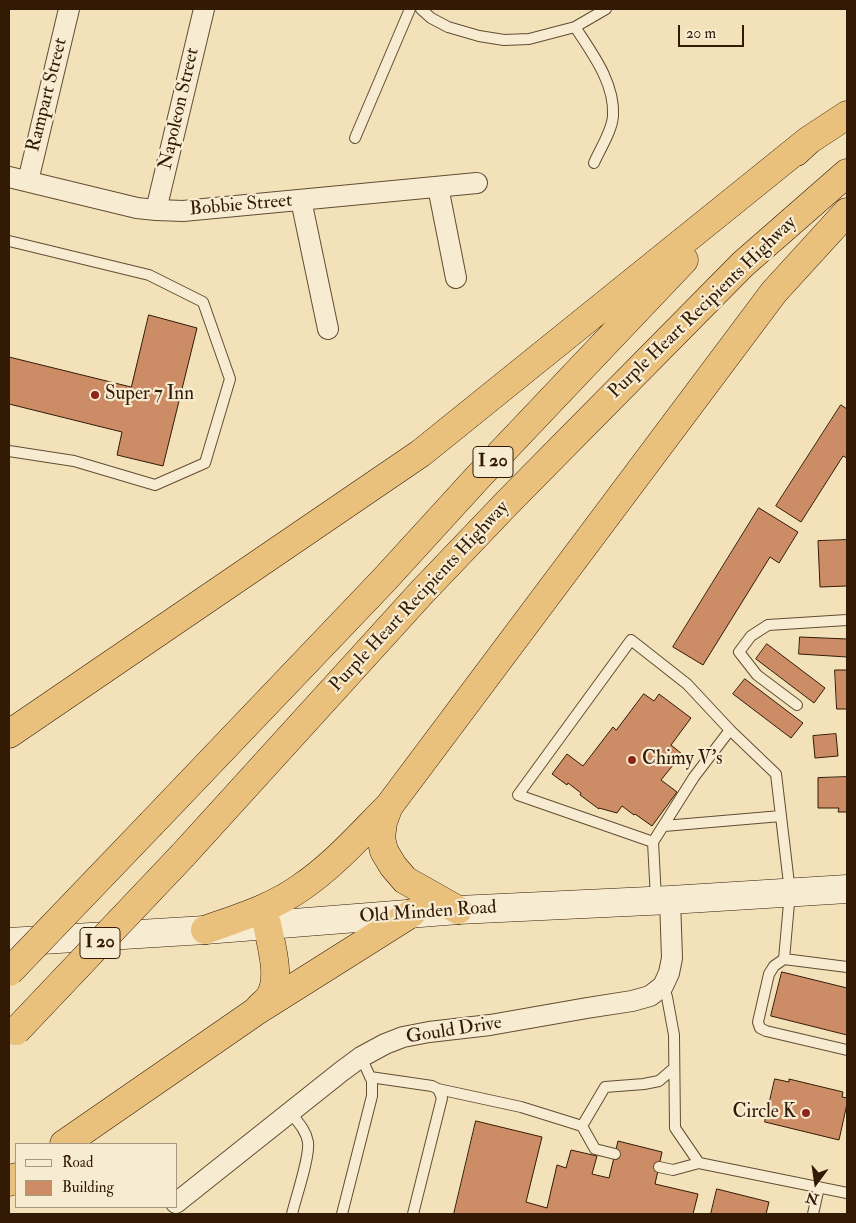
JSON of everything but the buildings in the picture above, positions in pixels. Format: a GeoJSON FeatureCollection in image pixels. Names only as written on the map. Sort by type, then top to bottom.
{"type":"FeatureCollection","features":[{"type":"Feature","properties":{"kind":"highway","name":"Purple Heart Recipients Highway"},"geometry":{"type":"LineString","coordinates":[[9,972],[384,580],[479,476],[686,257],[809,140],[847,115]]}},
{"type":"Feature","properties":{"kind":"highway"},"geometry":{"type":"LineString","coordinates":[[9,734],[421,453],[809,140]]}},
{"type":"Feature","properties":{"kind":"highway","name":"Purple Heart Recipients Highway"},"geometry":{"type":"LineString","coordinates":[[12,1034],[183,855],[422,592],[521,488],[743,264],[847,173]]}},
{"type":"Feature","properties":{"kind":"highway"},"geometry":{"type":"LineString","coordinates":[[205,930],[257,912],[299,889],[350,846],[389,806],[774,292],[847,212]]}},
{"type":"Feature","properties":{"kind":"highway"},"geometry":{"type":"LineString","coordinates":[[389,806],[383,822],[381,838],[384,851],[393,866],[405,880],[458,910]]}},
{"type":"Feature","properties":{"kind":"highway"},"geometry":{"type":"LineString","coordinates":[[65,1143],[255,1012],[412,914]]}},
{"type":"Feature","properties":{"kind":"highway"},"geometry":{"type":"LineString","coordinates":[[255,1012],[269,997],[274,984],[275,970],[267,924]]}},
{"type":"Feature","properties":{"kind":"main road","name":"Old Minden Road"},"geometry":{"type":"LineString","coordinates":[[9,942],[205,930],[458,910],[847,889]]}},
{"type":"Feature","properties":{"kind":"street","name":"Rampart Street"},"geometry":{"type":"LineString","coordinates":[[18,179],[69,9]]}},
{"type":"Feature","properties":{"kind":"street","name":"Napoleon Street"},"geometry":{"type":"LineString","coordinates":[[156,210],[204,9]]}},
{"type":"Feature","properties":{"kind":"street","name":"Bobbie Street"},"geometry":{"type":"LineString","coordinates":[[18,179],[119,204],[156,210],[183,211],[477,183]]}},
{"type":"Feature","properties":{"kind":"street"},"geometry":{"type":"LineString","coordinates":[[438,187],[456,278]]}},
{"type":"Feature","properties":{"kind":"street"},"geometry":{"type":"LineString","coordinates":[[301,200],[328,330]]}},
{"type":"Feature","properties":{"kind":"street"},"geometry":{"type":"LineString","coordinates":[[663,900],[672,958],[669,973],[663,986]]}},
{"type":"Feature","properties":{"kind":"street","name":"Gould Drive"},"geometry":{"type":"LineString","coordinates":[[178,1202],[361,1057],[385,1044],[403,1037],[430,1032],[490,1026],[632,1001],[650,996],[663,986]]}},
{"type":"Feature","properties":{"kind":"lane"},"geometry":{"type":"LineString","coordinates":[[356,138],[410,9]]}},
{"type":"Feature","properties":{"kind":"lane"},"geometry":{"type":"LineString","coordinates":[[421,9],[431,18],[448,27],[479,36],[504,40],[529,39],[575,27],[606,9]]}},
{"type":"Feature","properties":{"kind":"lane"},"geometry":{"type":"LineString","coordinates":[[575,27],[601,68],[612,96],[613,117],[594,163]]}},
{"type":"Feature","properties":{"kind":"lane"},"geometry":{"type":"LineString","coordinates":[[9,241],[149,276],[203,302],[230,379],[205,463],[155,485],[74,461],[9,451]]}},
{"type":"Feature","properties":{"kind":"lane"},"geometry":{"type":"LineString","coordinates":[[797,705],[757,674],[739,652],[750,636],[768,625],[847,620]]}},
{"type":"Feature","properties":{"kind":"lane"},"geometry":{"type":"LineString","coordinates":[[653,842],[518,795],[631,640],[687,684],[730,730],[776,774],[790,892],[784,959]]}},
{"type":"Feature","properties":{"kind":"lane"},"geometry":{"type":"LineString","coordinates":[[663,900],[653,842],[694,778],[730,730]]}},
{"type":"Feature","properties":{"kind":"lane"},"geometry":{"type":"LineString","coordinates":[[664,826],[781,816]]}},
{"type":"Feature","properties":{"kind":"lane"},"geometry":{"type":"LineString","coordinates":[[847,967],[784,959],[774,966],[769,974],[758,1022],[760,1028],[766,1032],[847,1050]]}},
{"type":"Feature","properties":{"kind":"lane"},"geometry":{"type":"LineString","coordinates":[[663,986],[669,1004],[674,1035],[675,1128],[699,1162]]}},
{"type":"Feature","properties":{"kind":"lane"},"geometry":{"type":"LineString","coordinates":[[342,1214],[372,1096],[372,1081],[361,1057]]}},
{"type":"Feature","properties":{"kind":"lane"},"geometry":{"type":"LineString","coordinates":[[582,1126],[605,1087],[644,1084],[659,1080],[674,1068]]}},
{"type":"Feature","properties":{"kind":"lane"},"geometry":{"type":"LineString","coordinates":[[370,1077],[432,1086],[438,1089],[521,1107],[582,1126],[596,1149],[615,1154]]}},
{"type":"Feature","properties":{"kind":"lane"},"geometry":{"type":"LineString","coordinates":[[413,1214],[442,1098],[438,1089]]}},
{"type":"Feature","properties":{"kind":"lane"},"geometry":{"type":"LineString","coordinates":[[290,1112],[304,1131],[308,1142],[307,1158],[292,1214]]}},
{"type":"Feature","properties":{"kind":"lane"},"geometry":{"type":"LineString","coordinates":[[658,1167],[673,1170],[699,1162],[847,1193]]}},
{"type":"Feature","properties":{"kind":"lane"},"geometry":{"type":"LineString","coordinates":[[813,1214],[820,1187]]}},
{"type":"Feature","properties":{"kind":"place","name":"Super 7 Inn"},"geometry":{"type":"Point","coordinates":[95,395]}},
{"type":"Feature","properties":{"kind":"place","name":"Chimy V's"},"geometry":{"type":"Point","coordinates":[632,760]}},
{"type":"Feature","properties":{"kind":"place","name":"Circle K"},"geometry":{"type":"Point","coordinates":[806,1113]}}]}
